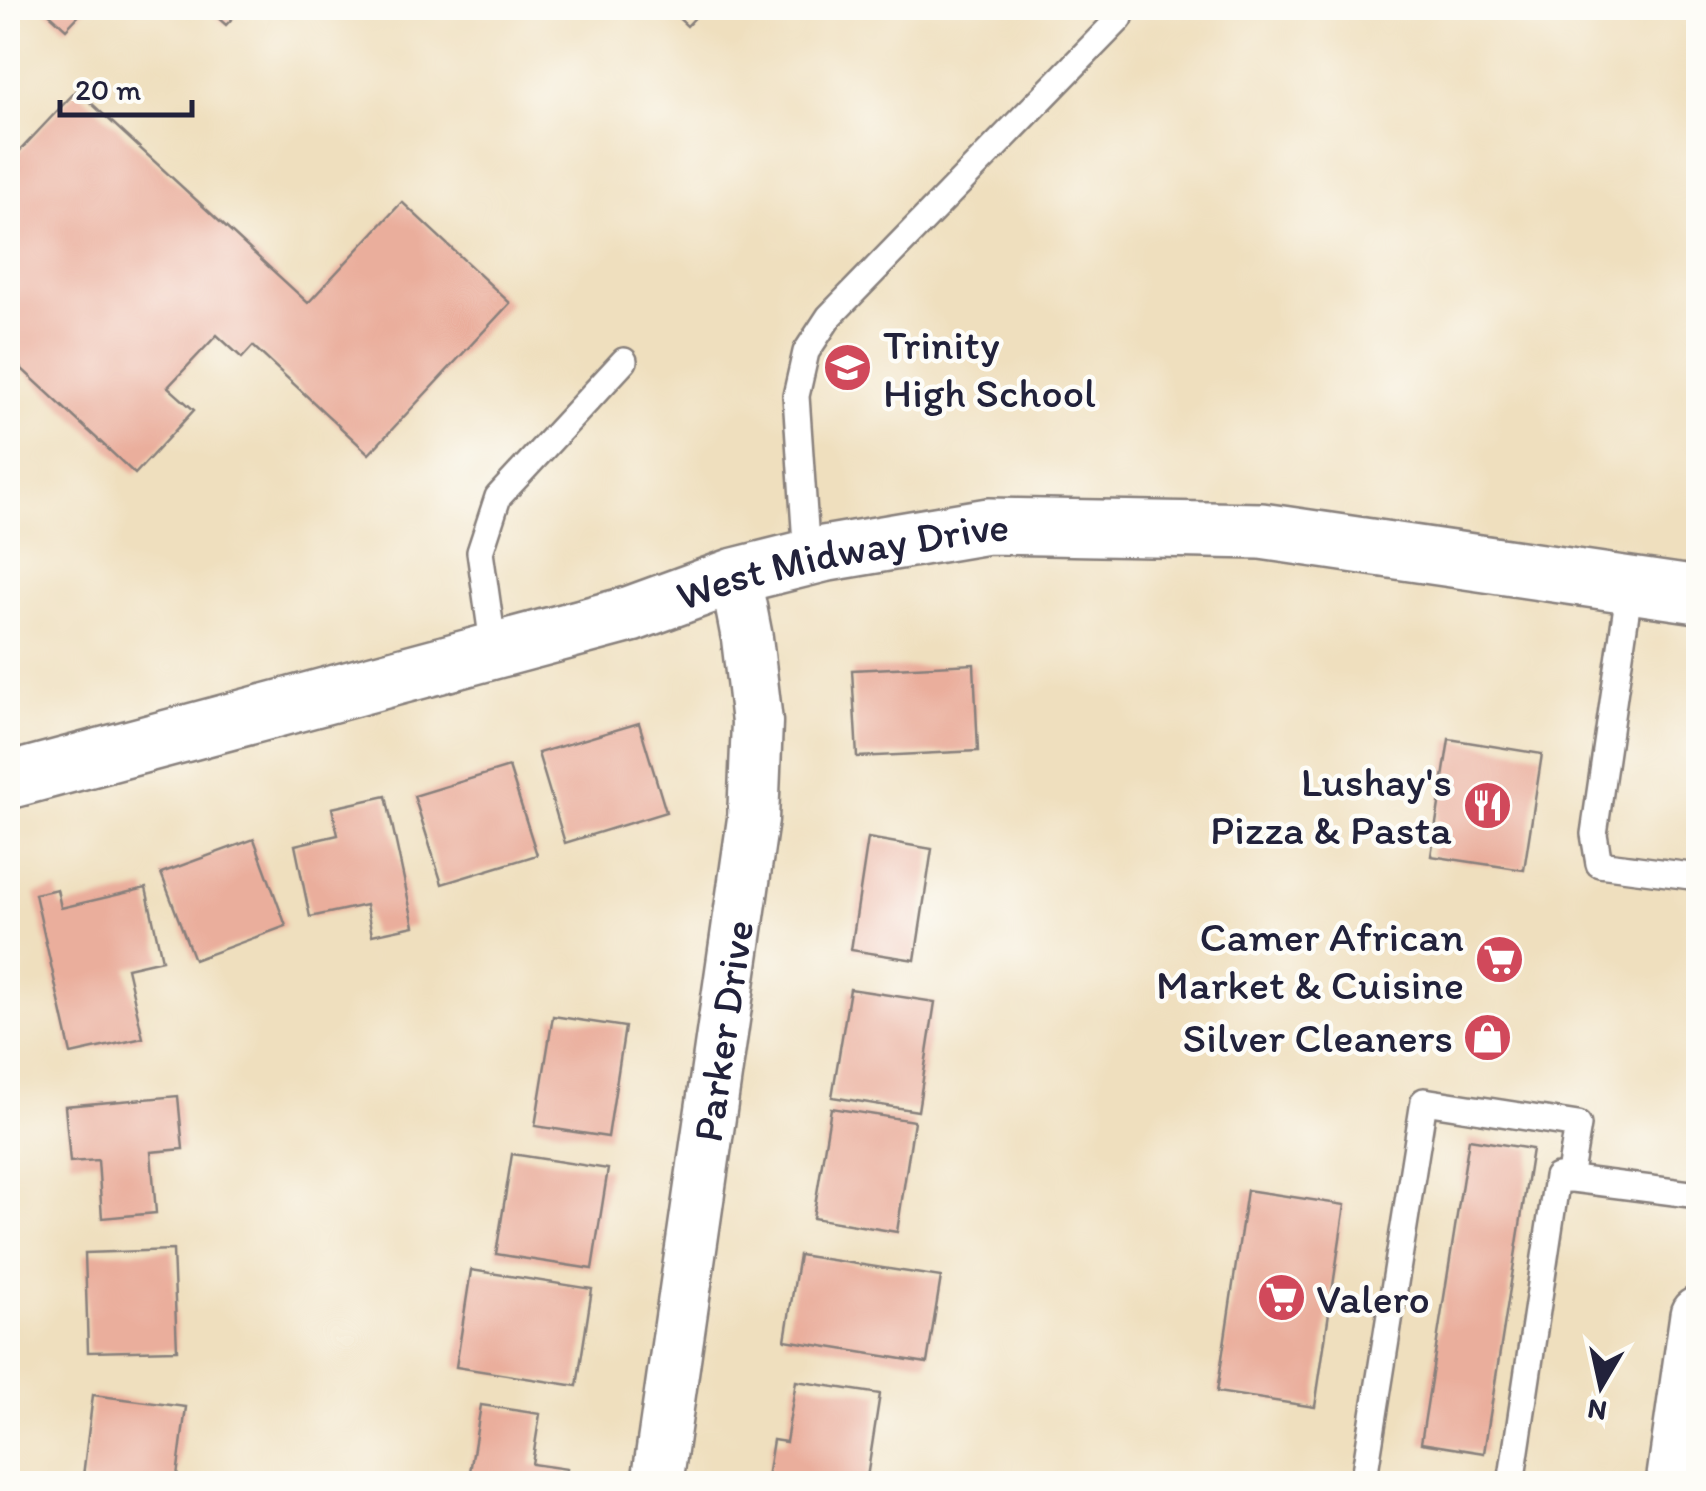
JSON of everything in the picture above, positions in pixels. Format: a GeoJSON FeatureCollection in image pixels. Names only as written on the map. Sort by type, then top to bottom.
{"type":"FeatureCollection","features":[{"type":"Feature","properties":{"kind":"street","name":"West Midway Drive"},"geometry":{"type":"LineString","coordinates":[[8,781],[631,614],[735,576],[808,558],[988,526],[1261,531],[1698,595]]}},
{"type":"Feature","properties":{"kind":"street","name":"Parker Drive"},"geometry":{"type":"LineString","coordinates":[[656,1484],[754,820],[757,722],[735,576]]}},
{"type":"Feature","properties":{"kind":"street"},"geometry":{"type":"LineString","coordinates":[[1674,1484],[1693,1391],[1698,1315]]}},
{"type":"Feature","properties":{"kind":"lane"},"geometry":{"type":"LineString","coordinates":[[808,558],[796,396],[806,352],[828,317],[1076,66],[1120,18],[1122,8]]}},
{"type":"Feature","properties":{"kind":"lane"},"geometry":{"type":"LineString","coordinates":[[494,650],[480,552],[498,497],[624,361]]}},
{"type":"Feature","properties":{"kind":"lane"},"geometry":{"type":"LineString","coordinates":[[1630,585],[1594,834],[1599,864],[1698,877]]}},
{"type":"Feature","properties":{"kind":"lane"},"geometry":{"type":"LineString","coordinates":[[1363,1484],[1424,1100],[1578,1125],[1569,1179]]}},
{"type":"Feature","properties":{"kind":"lane"},"geometry":{"type":"LineString","coordinates":[[1511,1484],[1557,1177],[1698,1196]]}},
{"type":"Feature","properties":{"kind":"building"},"geometry":{"type":"Polygon","coordinates":[[[43,8],[86,8],[66,29],[43,8]]]}},
{"type":"Feature","properties":{"kind":"building"},"geometry":{"type":"Polygon","coordinates":[[[207,8],[242,8],[226,25],[207,8]]]}},
{"type":"Feature","properties":{"kind":"building"},"geometry":{"type":"Polygon","coordinates":[[[668,8],[704,8],[687,26],[668,8]]]}},
{"type":"Feature","properties":{"kind":"building"},"geometry":{"type":"Polygon","coordinates":[[[77,90],[308,303],[402,202],[510,303],[369,454],[253,346],[242,358],[217,335],[168,387],[194,410],[135,474],[8,356],[8,159],[77,90]]]}},
{"type":"Feature","properties":{"kind":"building"},"geometry":{"type":"Polygon","coordinates":[[[974,664],[978,751],[857,757],[852,670],[974,664]]]}},
{"type":"Feature","properties":{"kind":"building"},"geometry":{"type":"Polygon","coordinates":[[[639,723],[666,812],[565,843],[538,753],[639,723]]]}},
{"type":"Feature","properties":{"kind":"building","name":"Lushay's Pizza & Pasta"},"geometry":{"type":"Polygon","coordinates":[[[1449,739],[1542,754],[1524,870],[1431,856],[1449,739]]]}},
{"type":"Feature","properties":{"kind":"building"},"geometry":{"type":"Polygon","coordinates":[[[509,767],[537,855],[442,884],[414,796],[509,767]]]}},
{"type":"Feature","properties":{"kind":"building"},"geometry":{"type":"Polygon","coordinates":[[[386,796],[414,926],[372,935],[366,905],[310,917],[295,845],[338,835],[332,808],[386,796]]]}},
{"type":"Feature","properties":{"kind":"building"},"geometry":{"type":"Polygon","coordinates":[[[868,838],[932,849],[915,960],[851,950],[868,838]]]}},
{"type":"Feature","properties":{"kind":"building"},"geometry":{"type":"Polygon","coordinates":[[[254,839],[286,926],[194,960],[161,873],[254,839]]]}},
{"type":"Feature","properties":{"kind":"building"},"geometry":{"type":"Polygon","coordinates":[[[146,888],[162,960],[127,968],[143,1038],[71,1054],[35,894],[57,889],[61,908],[146,888]]]}},
{"type":"Feature","properties":{"kind":"building"},"geometry":{"type":"Polygon","coordinates":[[[850,989],[935,1002],[918,1111],[832,1097],[850,989]]]}},
{"type":"Feature","properties":{"kind":"building"},"geometry":{"type":"Polygon","coordinates":[[[553,1016],[625,1027],[608,1137],[535,1126],[553,1016]]]}},
{"type":"Feature","properties":{"kind":"building"},"geometry":{"type":"Polygon","coordinates":[[[178,1096],[183,1149],[151,1152],[156,1213],[102,1218],[98,1160],[70,1162],[65,1106],[178,1096]]]}},
{"type":"Feature","properties":{"kind":"building"},"geometry":{"type":"Polygon","coordinates":[[[831,1108],[914,1121],[897,1232],[813,1218],[831,1108]]]}},
{"type":"Feature","properties":{"kind":"building","name":"Valero"},"geometry":{"type":"Polygon","coordinates":[[[1469,1139],[1532,1149],[1484,1453],[1421,1443],[1469,1139]]]}},
{"type":"Feature","properties":{"kind":"building"},"geometry":{"type":"Polygon","coordinates":[[[512,1154],[608,1169],[592,1269],[496,1254],[512,1154]]]}},
{"type":"Feature","properties":{"kind":"building","name":"Valero"},"geometry":{"type":"Polygon","coordinates":[[[1247,1190],[1345,1205],[1315,1407],[1217,1392],[1247,1190]]]}},
{"type":"Feature","properties":{"kind":"building"},"geometry":{"type":"Polygon","coordinates":[[[173,1250],[177,1350],[88,1352],[85,1253],[173,1250]]]}},
{"type":"Feature","properties":{"kind":"building"},"geometry":{"type":"Polygon","coordinates":[[[799,1255],[941,1277],[927,1363],[785,1340],[799,1255]]]}},
{"type":"Feature","properties":{"kind":"building"},"geometry":{"type":"Polygon","coordinates":[[[471,1270],[592,1289],[577,1386],[456,1367],[471,1270]]]}},
{"type":"Feature","properties":{"kind":"building"},"geometry":{"type":"Polygon","coordinates":[[[796,1381],[880,1394],[866,1484],[766,1484],[773,1440],[786,1442],[796,1381]]]}},
{"type":"Feature","properties":{"kind":"building"},"geometry":{"type":"Polygon","coordinates":[[[93,1395],[186,1407],[176,1484],[82,1484],[93,1395]]]}},
{"type":"Feature","properties":{"kind":"building"},"geometry":{"type":"Polygon","coordinates":[[[481,1405],[540,1414],[532,1464],[567,1469],[564,1484],[468,1484],[481,1405]]]}},
{"type":"Feature","properties":{"kind":"place","name":"Trinity High School"},"geometry":{"type":"Point","coordinates":[848,368]}},
{"type":"Feature","properties":{"kind":"place","name":"Lushay's Pizza & Pasta"},"geometry":{"type":"Point","coordinates":[1487,805]}},
{"type":"Feature","properties":{"kind":"place","name":"Camer African Market & Cuisine"},"geometry":{"type":"Point","coordinates":[1499,960]}},
{"type":"Feature","properties":{"kind":"place","name":"Silver Cleaners"},"geometry":{"type":"Point","coordinates":[1488,1037]}},
{"type":"Feature","properties":{"kind":"place","name":"Valero"},"geometry":{"type":"Point","coordinates":[1281,1298]}}]}
